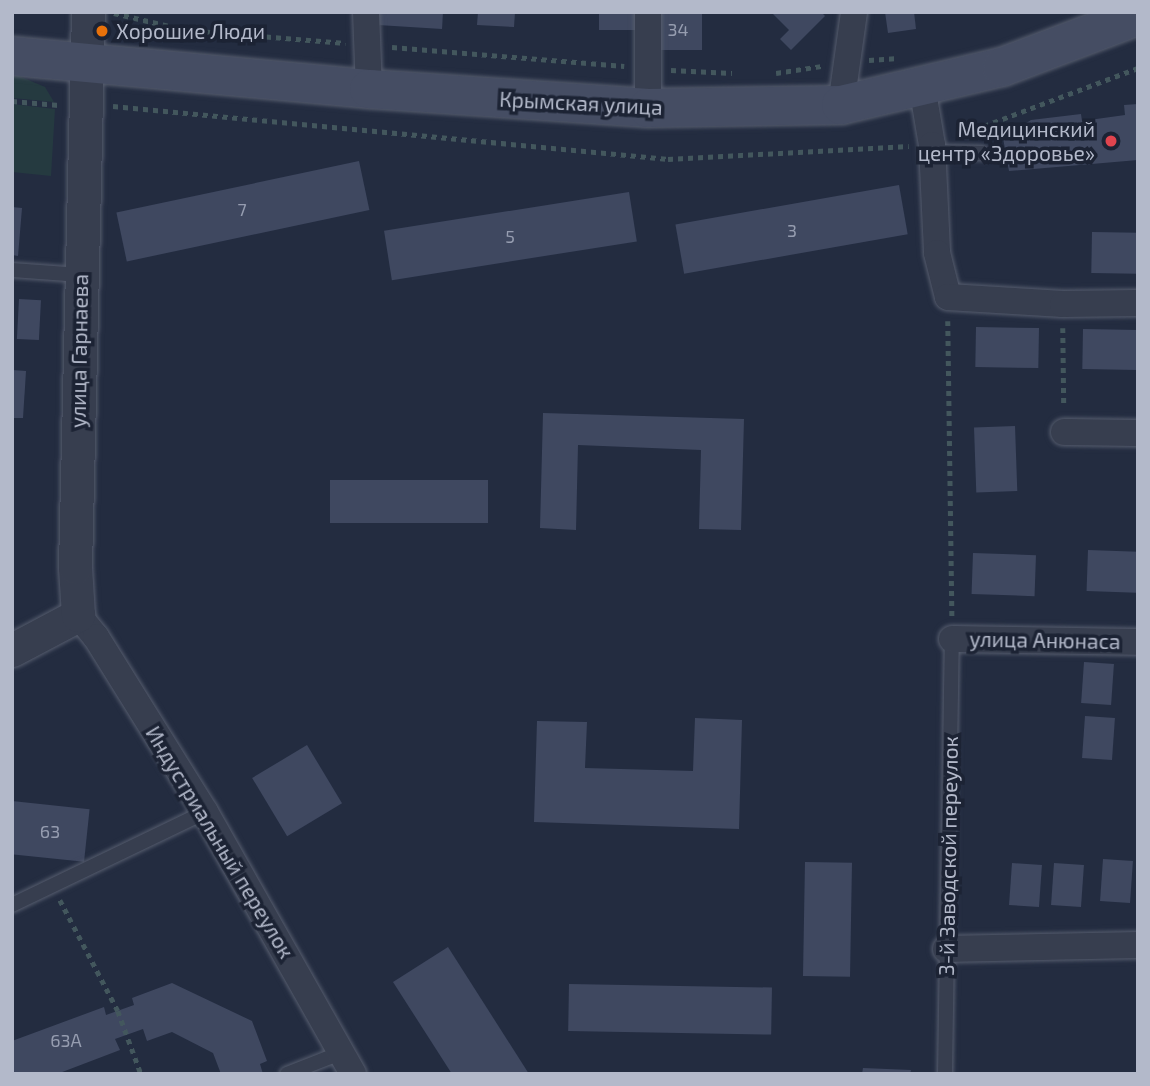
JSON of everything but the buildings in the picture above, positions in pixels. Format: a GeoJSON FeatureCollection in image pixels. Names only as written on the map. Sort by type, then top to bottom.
{"type":"FeatureCollection","features":[{"type":"Feature","properties":{"kind":"main road","name":"Крымская улица"},"geometry":{"type":"LineString","coordinates":[[12,56],[369,89],[649,108],[841,105],[912,72],[1002,67],[1138,16]]}},
{"type":"Feature","properties":{"kind":"street","name":"улица Гарнаева"},"geometry":{"type":"LineString","coordinates":[[78,615],[75,567],[88,12]]}},
{"type":"Feature","properties":{"kind":"street"},"geometry":{"type":"LineString","coordinates":[[366,12],[365,45],[369,89]]}},
{"type":"Feature","properties":{"kind":"street"},"geometry":{"type":"LineString","coordinates":[[648,12],[649,108]]}},
{"type":"Feature","properties":{"kind":"street"},"geometry":{"type":"LineString","coordinates":[[841,105],[855,12]]}},
{"type":"Feature","properties":{"kind":"street"},"geometry":{"type":"LineString","coordinates":[[912,72],[931,152],[937,253],[948,297],[1063,303],[1138,303]]}},
{"type":"Feature","properties":{"kind":"street"},"geometry":{"type":"LineString","coordinates":[[1064,432],[1138,433]]}},
{"type":"Feature","properties":{"kind":"street"},"geometry":{"type":"LineString","coordinates":[[12,650],[78,615]]}},
{"type":"Feature","properties":{"kind":"street","name":"Индустриальный переулок"},"geometry":{"type":"LineString","coordinates":[[78,615],[96,638],[205,812],[348,1063]]}},
{"type":"Feature","properties":{"kind":"street","name":"улица Анюнаса"},"geometry":{"type":"LineString","coordinates":[[952,639],[1138,642]]}},
{"type":"Feature","properties":{"kind":"street"},"geometry":{"type":"LineString","coordinates":[[946,949],[1138,945]]}},
{"type":"Feature","properties":{"kind":"lane"},"geometry":{"type":"LineString","coordinates":[[931,152],[982,153]]}},
{"type":"Feature","properties":{"kind":"lane"},"geometry":{"type":"LineString","coordinates":[[12,270],[80,275]]}},
{"type":"Feature","properties":{"kind":"lane","name":"3-й Заводской переулок"},"geometry":{"type":"LineString","coordinates":[[945,1074],[952,639]]}},
{"type":"Feature","properties":{"kind":"lane"},"geometry":{"type":"LineString","coordinates":[[12,905],[205,812]]}},
{"type":"Feature","properties":{"kind":"lane"},"geometry":{"type":"LineString","coordinates":[[287,1074],[348,1063]]}},
{"type":"Feature","properties":{"kind":"path"},"geometry":{"type":"LineString","coordinates":[[112,13],[186,30],[746,74]]}},
{"type":"Feature","properties":{"kind":"path"},"geometry":{"type":"LineString","coordinates":[[772,73],[846,63],[912,72]]}},
{"type":"Feature","properties":{"kind":"path"},"geometry":{"type":"LineString","coordinates":[[12,101],[65,106],[86,104]]}},
{"type":"Feature","properties":{"kind":"path"},"geometry":{"type":"LineString","coordinates":[[948,297],[952,639]]}},
{"type":"Feature","properties":{"kind":"path"},"geometry":{"type":"LineString","coordinates":[[1063,303],[1064,432]]}},
{"type":"Feature","properties":{"kind":"path"},"geometry":{"type":"LineString","coordinates":[[53,886],[118,1011],[141,1074]]}},
{"type":"Feature","properties":{"kind":"green space"},"geometry":{"type":"Polygon","coordinates":[[[12,73],[45,87],[54,102],[12,98],[12,73]]]}},
{"type":"Feature","properties":{"kind":"green space"},"geometry":{"type":"Polygon","coordinates":[[[12,104],[55,109],[51,176],[12,172],[12,104]]]}},
{"type":"Feature","properties":{"kind":"place","name":"Хорошие Люди"},"geometry":{"type":"Point","coordinates":[102,31]}},
{"type":"Feature","properties":{"kind":"place","name":"Медицинский центр «Здоровье»"},"geometry":{"type":"Point","coordinates":[1111,141]}}]}
